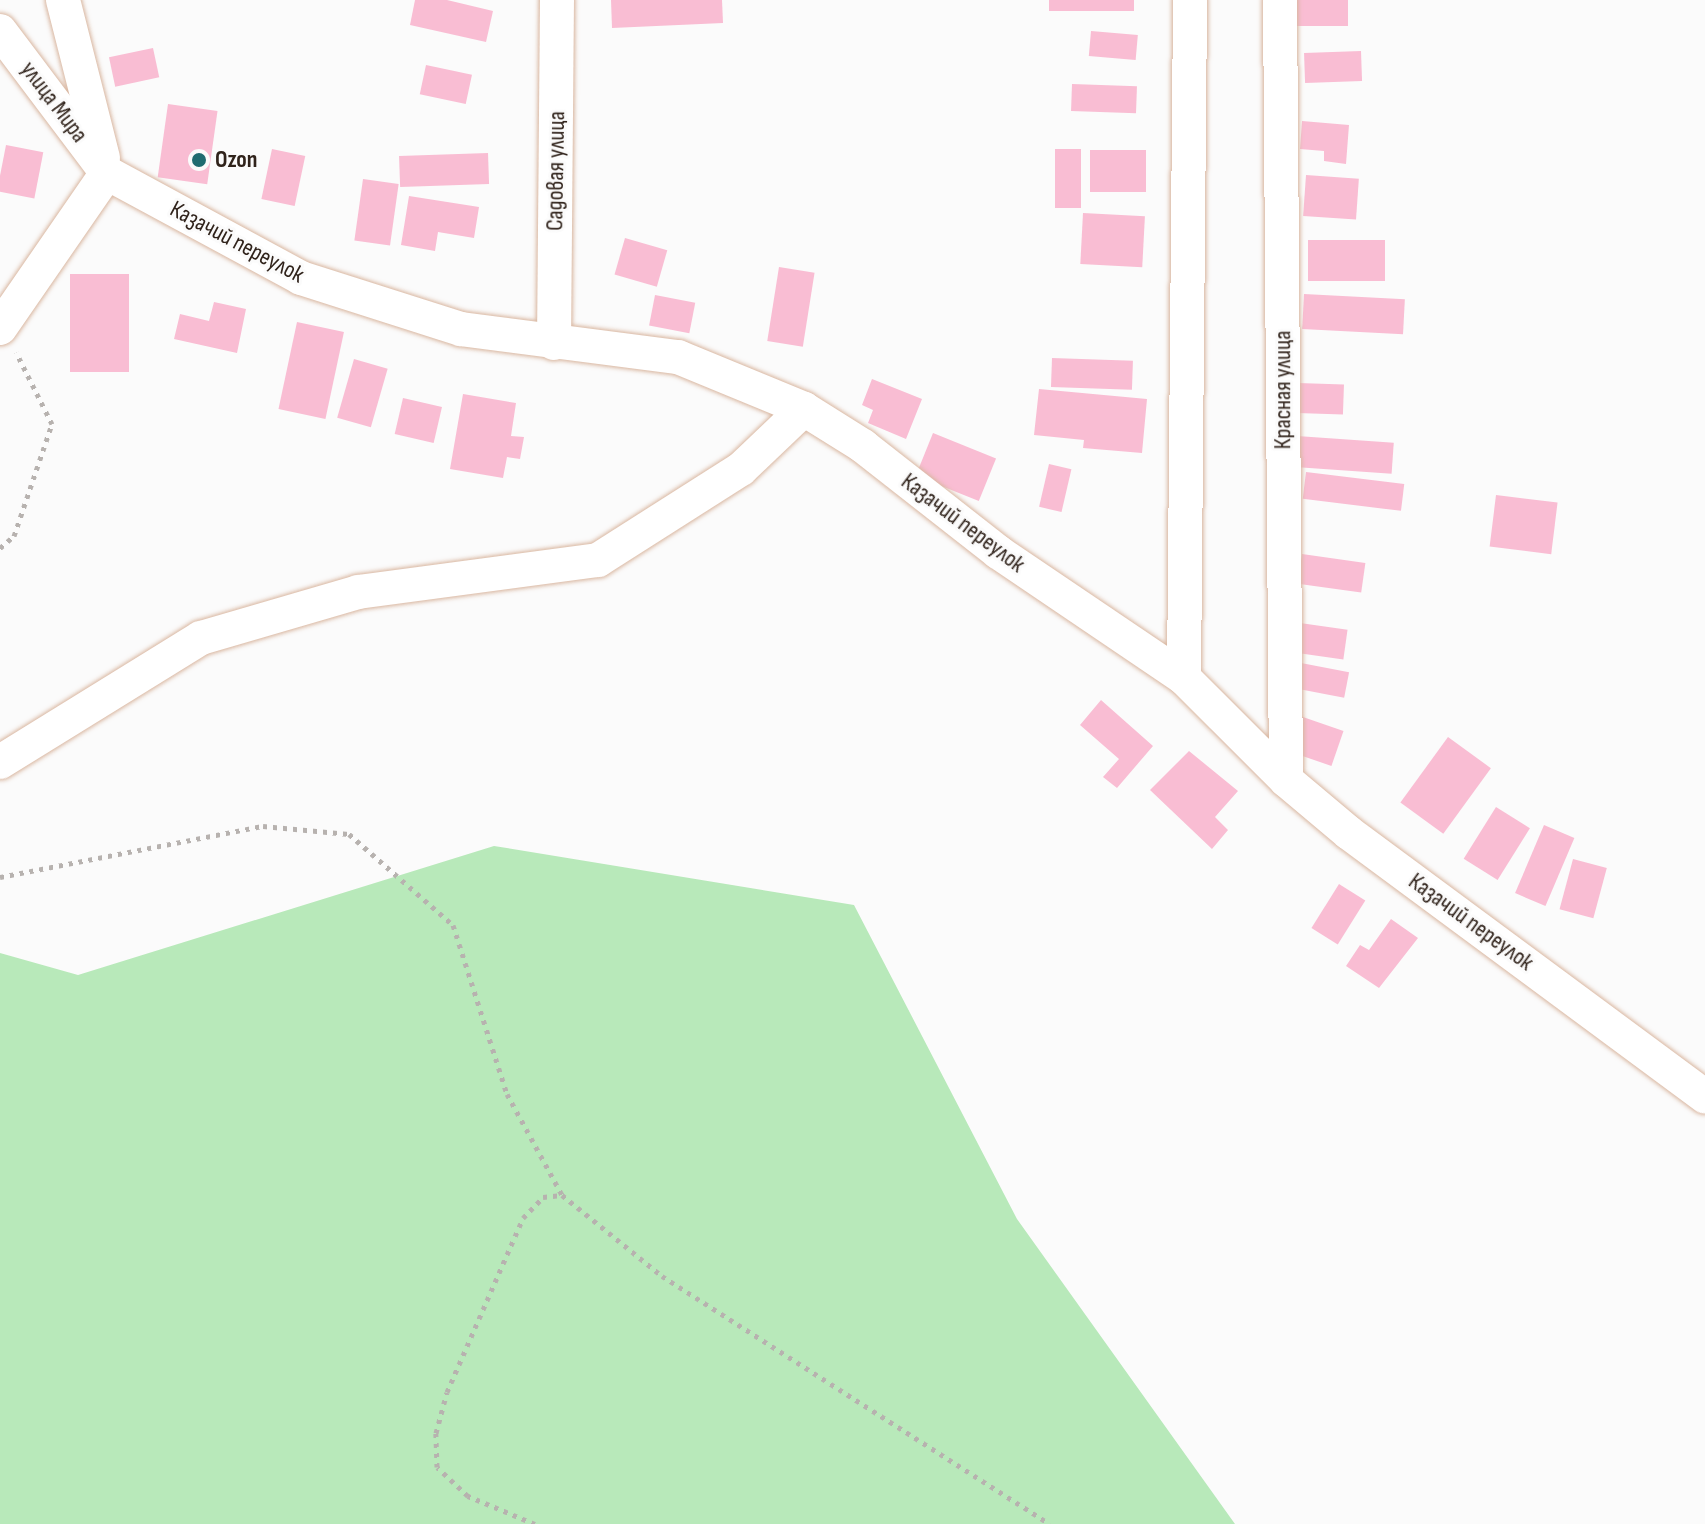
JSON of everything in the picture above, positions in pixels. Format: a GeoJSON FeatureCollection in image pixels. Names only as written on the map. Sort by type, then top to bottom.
{"type":"FeatureCollection","features":[{"type":"Feature","properties":{"kind":"street"},"geometry":{"type":"LineString","coordinates":[[9,317],[107,173],[63,0]]}},
{"type":"Feature","properties":{"kind":"street","name":"Садовая улица"},"geometry":{"type":"LineString","coordinates":[[554,343],[557,0]]}},
{"type":"Feature","properties":{"kind":"street"},"geometry":{"type":"LineString","coordinates":[[1184,678],[1190,0]]}},
{"type":"Feature","properties":{"kind":"street","name":"Красная улица"},"geometry":{"type":"LineString","coordinates":[[1280,0],[1286,780]]}},
{"type":"Feature","properties":{"kind":"street","name":"улица Мира"},"geometry":{"type":"LineString","coordinates":[[0,31],[107,173]]}},
{"type":"Feature","properties":{"kind":"street","name":"Казачий переулок"},"geometry":{"type":"LineString","coordinates":[[107,173],[301,278],[461,329],[678,357],[804,409],[863,446],[998,552],[1184,678],[1286,780],[1705,1096]]}},
{"type":"Feature","properties":{"kind":"street"},"geometry":{"type":"LineString","coordinates":[[0,762],[201,638],[358,592],[598,560],[741,469],[804,409]]}},
{"type":"Feature","properties":{"kind":"path"},"geometry":{"type":"LineString","coordinates":[[0,548],[14,536],[52,424],[7,335],[9,317]]}},
{"type":"Feature","properties":{"kind":"path"},"geometry":{"type":"LineString","coordinates":[[0,877],[263,826],[349,834],[453,925],[507,1094],[562,1195],[662,1276],[1050,1524]]}},
{"type":"Feature","properties":{"kind":"path"},"geometry":{"type":"LineString","coordinates":[[535,1524],[468,1496],[437,1467],[436,1433],[447,1392],[523,1218],[543,1197],[562,1195]]}},
{"type":"Feature","properties":{"kind":"green space"},"geometry":{"type":"Polygon","coordinates":[[[494,846],[854,905],[1017,1219],[1235,1524],[0,1524],[0,953],[78,975],[494,846]]]}},
{"type":"Feature","properties":{"kind":"building"},"geometry":{"type":"Polygon","coordinates":[[[415,0],[447,0],[493,11],[486,42],[410,25],[415,0]]]}},
{"type":"Feature","properties":{"kind":"building"},"geometry":{"type":"Polygon","coordinates":[[[611,0],[722,0],[723,23],[612,28],[611,0]]]}},
{"type":"Feature","properties":{"kind":"building"},"geometry":{"type":"Polygon","coordinates":[[[1049,0],[1134,0],[1134,11],[1049,11],[1049,0]]]}},
{"type":"Feature","properties":{"kind":"building"},"geometry":{"type":"Polygon","coordinates":[[[1297,0],[1348,0],[1348,26],[1297,26],[1297,0]]]}},
{"type":"Feature","properties":{"kind":"building"},"geometry":{"type":"Polygon","coordinates":[[[1091,31],[1138,35],[1136,60],[1089,56],[1091,31]]]}},
{"type":"Feature","properties":{"kind":"building"},"geometry":{"type":"Polygon","coordinates":[[[153,48],[159,77],[115,87],[109,57],[153,48]]]}},
{"type":"Feature","properties":{"kind":"building"},"geometry":{"type":"Polygon","coordinates":[[[1361,51],[1362,81],[1305,83],[1304,53],[1361,51]]]}},
{"type":"Feature","properties":{"kind":"building"},"geometry":{"type":"Polygon","coordinates":[[[426,65],[472,75],[466,104],[420,94],[426,65]]]}},
{"type":"Feature","properties":{"kind":"building"},"geometry":{"type":"Polygon","coordinates":[[[1072,84],[1137,86],[1136,113],[1071,111],[1072,84]]]}},
{"type":"Feature","properties":{"kind":"building"},"geometry":{"type":"Polygon","coordinates":[[[168,104],[218,111],[207,184],[158,177],[168,104]]]}},
{"type":"Feature","properties":{"kind":"building"},"geometry":{"type":"Polygon","coordinates":[[[1302,121],[1349,125],[1346,164],[1324,161],[1324,151],[1300,149],[1302,121]]]}},
{"type":"Feature","properties":{"kind":"building"},"geometry":{"type":"Polygon","coordinates":[[[6,145],[43,152],[34,198],[0,192],[6,145]]]}},
{"type":"Feature","properties":{"kind":"building"},"geometry":{"type":"Polygon","coordinates":[[[272,149],[305,156],[295,206],[261,199],[272,149]]]}},
{"type":"Feature","properties":{"kind":"building"},"geometry":{"type":"Polygon","coordinates":[[[1055,149],[1081,149],[1081,208],[1055,208],[1055,149]]]}},
{"type":"Feature","properties":{"kind":"building"},"geometry":{"type":"Polygon","coordinates":[[[1090,150],[1146,150],[1146,192],[1090,192],[1090,150]]]}},
{"type":"Feature","properties":{"kind":"building"},"geometry":{"type":"Polygon","coordinates":[[[488,153],[489,184],[400,187],[399,156],[488,153]]]}},
{"type":"Feature","properties":{"kind":"building"},"geometry":{"type":"Polygon","coordinates":[[[1306,175],[1359,179],[1356,220],[1303,216],[1306,175]]]}},
{"type":"Feature","properties":{"kind":"building"},"geometry":{"type":"Polygon","coordinates":[[[363,179],[399,184],[390,245],[354,240],[363,179]]]}},
{"type":"Feature","properties":{"kind":"building"},"geometry":{"type":"Polygon","coordinates":[[[409,196],[479,207],[474,238],[438,232],[435,251],[401,245],[409,196]]]}},
{"type":"Feature","properties":{"kind":"building"},"geometry":{"type":"Polygon","coordinates":[[[1083,213],[1145,216],[1142,267],[1080,264],[1083,213]]]}},
{"type":"Feature","properties":{"kind":"building"},"geometry":{"type":"Polygon","coordinates":[[[625,238],[667,250],[657,287],[615,275],[625,238]]]}},
{"type":"Feature","properties":{"kind":"building"},"geometry":{"type":"Polygon","coordinates":[[[1308,240],[1385,240],[1385,281],[1308,281],[1308,240]]]}},
{"type":"Feature","properties":{"kind":"building"},"geometry":{"type":"Polygon","coordinates":[[[779,267],[815,273],[803,347],[767,341],[779,267]]]}},
{"type":"Feature","properties":{"kind":"building"},"geometry":{"type":"Polygon","coordinates":[[[70,274],[129,274],[129,372],[70,372],[70,274]]]}},
{"type":"Feature","properties":{"kind":"building"},"geometry":{"type":"Polygon","coordinates":[[[1304,294],[1405,299],[1403,334],[1302,329],[1304,294]]]}},
{"type":"Feature","properties":{"kind":"building"},"geometry":{"type":"Polygon","coordinates":[[[655,295],[695,303],[689,333],[649,325],[655,295]]]}},
{"type":"Feature","properties":{"kind":"building"},"geometry":{"type":"Polygon","coordinates":[[[214,302],[246,309],[237,353],[174,339],[180,314],[209,321],[214,302]]]}},
{"type":"Feature","properties":{"kind":"building"},"geometry":{"type":"Polygon","coordinates":[[[297,322],[344,332],[325,419],[278,409],[297,322]]]}},
{"type":"Feature","properties":{"kind":"building"},"geometry":{"type":"Polygon","coordinates":[[[1052,358],[1133,361],[1132,390],[1051,387],[1052,358]]]}},
{"type":"Feature","properties":{"kind":"building"},"geometry":{"type":"Polygon","coordinates":[[[354,359],[388,369],[371,427],[337,418],[354,359]]]}},
{"type":"Feature","properties":{"kind":"building"},"geometry":{"type":"Polygon","coordinates":[[[872,379],[922,399],[906,439],[868,423],[873,410],[862,405],[872,379]]]}},
{"type":"Feature","properties":{"kind":"building"},"geometry":{"type":"Polygon","coordinates":[[[1298,383],[1344,385],[1343,415],[1297,413],[1298,383]]]}},
{"type":"Feature","properties":{"kind":"building"},"geometry":{"type":"Polygon","coordinates":[[[1039,389],[1147,399],[1142,453],[1083,448],[1084,440],[1034,435],[1039,389]]]}},
{"type":"Feature","properties":{"kind":"building"},"geometry":{"type":"Polygon","coordinates":[[[463,394],[516,403],[511,436],[524,437],[520,459],[507,457],[503,478],[450,469],[463,394]]]}},
{"type":"Feature","properties":{"kind":"building"},"geometry":{"type":"Polygon","coordinates":[[[403,398],[442,407],[434,443],[395,434],[403,398]]]}},
{"type":"Feature","properties":{"kind":"building"},"geometry":{"type":"Polygon","coordinates":[[[933,433],[996,458],[979,501],[916,476],[933,433]]]}},
{"type":"Feature","properties":{"kind":"building"},"geometry":{"type":"Polygon","coordinates":[[[1297,436],[1394,443],[1392,474],[1295,467],[1297,436]]]}},
{"type":"Feature","properties":{"kind":"building"},"geometry":{"type":"Polygon","coordinates":[[[1049,464],[1071,469],[1062,512],[1039,507],[1049,464]]]}},
{"type":"Feature","properties":{"kind":"building"},"geometry":{"type":"Polygon","coordinates":[[[1306,472],[1404,484],[1401,511],[1303,499],[1306,472]]]}},
{"type":"Feature","properties":{"kind":"building"},"geometry":{"type":"Polygon","coordinates":[[[1496,495],[1558,503],[1551,554],[1490,547],[1496,495]]]}},
{"type":"Feature","properties":{"kind":"building"},"geometry":{"type":"Polygon","coordinates":[[[1302,554],[1365,563],[1361,593],[1298,584],[1302,554]]]}},
{"type":"Feature","properties":{"kind":"building"},"geometry":{"type":"Polygon","coordinates":[[[1300,623],[1348,630],[1343,659],[1296,653],[1300,623]]]}},
{"type":"Feature","properties":{"kind":"building"},"geometry":{"type":"Polygon","coordinates":[[[1301,663],[1349,672],[1344,698],[1296,689],[1301,663]]]}},
{"type":"Feature","properties":{"kind":"building"},"geometry":{"type":"Polygon","coordinates":[[[1101,700],[1153,746],[1117,788],[1103,777],[1119,759],[1080,725],[1101,700]]]}},
{"type":"Feature","properties":{"kind":"building"},"geometry":{"type":"Polygon","coordinates":[[[1300,716],[1343,731],[1331,766],[1288,751],[1300,716]]]}},
{"type":"Feature","properties":{"kind":"building"},"geometry":{"type":"Polygon","coordinates":[[[1448,737],[1491,768],[1443,834],[1400,803],[1448,737]]]}},
{"type":"Feature","properties":{"kind":"building"},"geometry":{"type":"Polygon","coordinates":[[[1189,751],[1238,791],[1215,817],[1228,830],[1212,849],[1150,790],[1189,751]]]}},
{"type":"Feature","properties":{"kind":"building"},"geometry":{"type":"Polygon","coordinates":[[[1496,807],[1530,828],[1498,880],[1464,859],[1496,807]]]}},
{"type":"Feature","properties":{"kind":"building"},"geometry":{"type":"Polygon","coordinates":[[[1544,825],[1574,838],[1545,906],[1515,893],[1544,825]]]}},
{"type":"Feature","properties":{"kind":"building"},"geometry":{"type":"Polygon","coordinates":[[[1573,859],[1607,868],[1593,918],[1560,909],[1573,859]]]}},
{"type":"Feature","properties":{"kind":"building"},"geometry":{"type":"Polygon","coordinates":[[[1339,884],[1365,900],[1338,945],[1311,928],[1339,884]]]}},
{"type":"Feature","properties":{"kind":"building"},"geometry":{"type":"Polygon","coordinates":[[[1391,919],[1418,938],[1379,988],[1346,966],[1360,945],[1369,950],[1391,919]]]}},
{"type":"Feature","properties":{"kind":"place","name":"Ozon"},"geometry":{"type":"Point","coordinates":[199,160]}}]}
